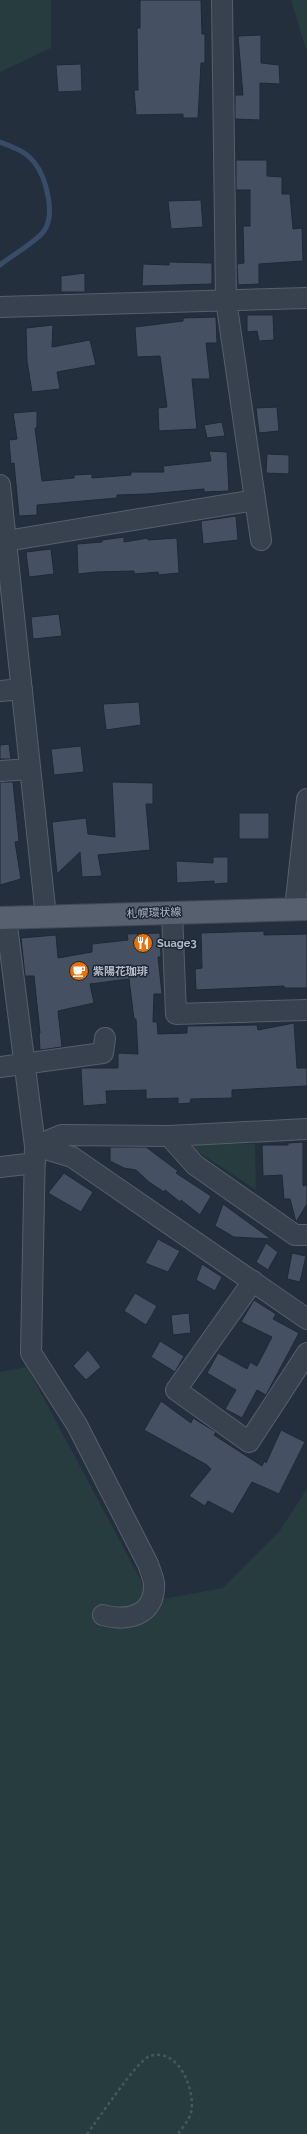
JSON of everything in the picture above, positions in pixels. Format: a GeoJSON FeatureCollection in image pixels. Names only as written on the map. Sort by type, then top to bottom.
{"type":"FeatureCollection","features":[{"type":"Feature","properties":{"kind":"main road","name":"札幌環状線"},"geometry":{"type":"LineString","coordinates":[[3,918],[301,909]]}},
{"type":"Feature","properties":{"kind":"street"},"geometry":{"type":"LineString","coordinates":[[222,0],[226,300],[261,540]]}},
{"type":"Feature","properties":{"kind":"street"},"geometry":{"type":"LineString","coordinates":[[0,307],[307,298]]}},
{"type":"Feature","properties":{"kind":"street"},"geometry":{"type":"LineString","coordinates":[[0,485],[46,917]]}},
{"type":"Feature","properties":{"kind":"street"},"geometry":{"type":"LineString","coordinates":[[6,541],[255,500]]}},
{"type":"Feature","properties":{"kind":"street"},"geometry":{"type":"LineString","coordinates":[[0,691],[22,689]]}},
{"type":"Feature","properties":{"kind":"street"},"geometry":{"type":"LineString","coordinates":[[0,770],[30,769]]}},
{"type":"Feature","properties":{"kind":"street"},"geometry":{"type":"LineString","coordinates":[[301,909],[307,799]]}},
{"type":"Feature","properties":{"kind":"street"},"geometry":{"type":"LineString","coordinates":[[172,912],[176,1014],[307,1010]]}},
{"type":"Feature","properties":{"kind":"street"},"geometry":{"type":"LineString","coordinates":[[3,918],[35,1155],[31,1353],[77,1425],[148,1564],[154,1583],[151,1600],[143,1612],[130,1618],[117,1619],[103,1615]]}},
{"type":"Feature","properties":{"kind":"street"},"geometry":{"type":"LineString","coordinates":[[0,1067],[24,1065],[103,1053],[105,1038]]}},
{"type":"Feature","properties":{"kind":"street"},"geometry":{"type":"LineString","coordinates":[[0,1167],[35,1155],[62,1136],[169,1136],[307,1129]]}},
{"type":"Feature","properties":{"kind":"street"},"geometry":{"type":"LineString","coordinates":[[169,1136],[195,1165],[295,1235],[307,1235]]}},
{"type":"Feature","properties":{"kind":"street"},"geometry":{"type":"LineString","coordinates":[[35,1155],[72,1157],[253,1281],[307,1320]]}},
{"type":"Feature","properties":{"kind":"street"},"geometry":{"type":"LineString","coordinates":[[253,1281],[176,1390],[249,1442],[307,1353]]}},
{"type":"Feature","properties":{"kind":"path"},"geometry":{"type":"LineString","coordinates":[[87,2134],[136,2067],[150,2056],[164,2055],[181,2068],[192,2091],[191,2114],[178,2134]]}},
{"type":"Feature","properties":{"kind":"green space"},"geometry":{"type":"Polygon","coordinates":[[[0,0],[51,0],[51,48],[0,72],[0,0]]]}},
{"type":"Feature","properties":{"kind":"green space"},"geometry":{"type":"Polygon","coordinates":[[[291,0],[307,0],[307,49],[306,49],[291,0]]]}},
{"type":"Feature","properties":{"kind":"green space"},"geometry":{"type":"Polygon","coordinates":[[[194,1143],[255,1144],[256,1190],[194,1149],[194,1143]]]}},
{"type":"Feature","properties":{"kind":"green space"},"geometry":{"type":"Polygon","coordinates":[[[27,1367],[152,1601],[223,1588],[278,1533],[307,1489],[307,2134],[0,2134],[0,1372],[27,1367]]]}},
{"type":"Feature","properties":{"kind":"building"},"geometry":{"type":"Polygon","coordinates":[[[140,0],[201,0],[202,34],[205,34],[205,63],[201,63],[198,118],[183,118],[183,114],[136,115],[134,90],[138,90],[137,28],[140,28],[140,0]]]}},
{"type":"Feature","properties":{"kind":"building"},"geometry":{"type":"Polygon","coordinates":[[[261,35],[261,63],[279,65],[280,84],[260,83],[260,120],[235,119],[235,95],[243,95],[238,36],[261,35]]]}},
{"type":"Feature","properties":{"kind":"building"},"geometry":{"type":"Polygon","coordinates":[[[81,64],[82,91],[58,92],[56,65],[81,64]]]}},
{"type":"Feature","properties":{"kind":"building"},"geometry":{"type":"Polygon","coordinates":[[[236,160],[267,160],[267,176],[282,177],[282,194],[290,194],[293,229],[302,228],[303,261],[259,264],[259,284],[238,285],[237,264],[244,263],[243,226],[250,226],[250,190],[236,190],[236,160]]]}},
{"type":"Feature","properties":{"kind":"building"},"geometry":{"type":"Polygon","coordinates":[[[201,200],[203,227],[171,229],[168,201],[201,200]]]}},
{"type":"Feature","properties":{"kind":"building"},"geometry":{"type":"Polygon","coordinates":[[[169,262],[212,263],[212,284],[142,286],[143,264],[169,265],[169,262]]]}},
{"type":"Feature","properties":{"kind":"building"},"geometry":{"type":"Polygon","coordinates":[[[85,273],[85,292],[61,292],[61,276],[85,273]]]}},
{"type":"Feature","properties":{"kind":"building"},"geometry":{"type":"Polygon","coordinates":[[[247,315],[273,315],[274,340],[259,341],[257,331],[247,332],[247,315]]]}},
{"type":"Feature","properties":{"kind":"building"},"geometry":{"type":"Polygon","coordinates":[[[216,317],[217,343],[206,343],[210,379],[192,379],[197,429],[159,431],[158,408],[167,407],[160,356],[137,357],[135,327],[183,321],[183,318],[216,317]]]}},
{"type":"Feature","properties":{"kind":"building"},"geometry":{"type":"Polygon","coordinates":[[[53,325],[52,347],[90,340],[96,365],[57,372],[60,389],[32,392],[27,361],[26,328],[53,325]]]}},
{"type":"Feature","properties":{"kind":"building"},"geometry":{"type":"Polygon","coordinates":[[[277,407],[279,431],[259,433],[256,408],[277,407]]]}},
{"type":"Feature","properties":{"kind":"building"},"geometry":{"type":"Polygon","coordinates":[[[37,411],[37,428],[35,428],[42,481],[74,478],[74,475],[92,474],[92,478],[131,475],[131,472],[164,472],[163,466],[211,461],[209,451],[227,452],[229,491],[204,492],[204,489],[117,495],[117,498],[37,505],[37,515],[19,516],[14,463],[11,464],[9,440],[17,439],[13,413],[37,411]]]}},
{"type":"Feature","properties":{"kind":"building"},"geometry":{"type":"Polygon","coordinates":[[[222,422],[225,436],[207,438],[204,425],[222,422]]]}},
{"type":"Feature","properties":{"kind":"building"},"geometry":{"type":"Polygon","coordinates":[[[267,454],[289,455],[289,474],[266,473],[267,454]]]}},
{"type":"Feature","properties":{"kind":"building"},"geometry":{"type":"Polygon","coordinates":[[[236,516],[238,540],[203,544],[201,521],[236,516]]]}},
{"type":"Feature","properties":{"kind":"building"},"geometry":{"type":"Polygon","coordinates":[[[124,537],[124,542],[148,538],[148,540],[177,538],[179,573],[159,575],[158,572],[134,574],[134,571],[78,574],[77,544],[102,542],[102,540],[124,537]]]}},
{"type":"Feature","properties":{"kind":"building"},"geometry":{"type":"Polygon","coordinates":[[[51,549],[54,574],[29,577],[26,552],[51,549]]]}},
{"type":"Feature","properties":{"kind":"building"},"geometry":{"type":"Polygon","coordinates":[[[59,614],[62,636],[33,639],[31,617],[59,614]]]}},
{"type":"Feature","properties":{"kind":"building"},"geometry":{"type":"Polygon","coordinates":[[[139,702],[141,725],[106,730],[103,704],[139,702]]]}},
{"type":"Feature","properties":{"kind":"building"},"geometry":{"type":"Polygon","coordinates":[[[9,744],[11,759],[0,759],[0,745],[9,744]]]}},
{"type":"Feature","properties":{"kind":"building"},"geometry":{"type":"Polygon","coordinates":[[[81,746],[84,772],[54,775],[51,749],[81,746]]]}},
{"type":"Feature","properties":{"kind":"building"},"geometry":{"type":"Polygon","coordinates":[[[0,782],[13,782],[19,841],[15,842],[21,879],[0,885],[0,782]]]}},
{"type":"Feature","properties":{"kind":"building"},"geometry":{"type":"Polygon","coordinates":[[[112,782],[153,783],[153,804],[146,804],[150,850],[98,855],[102,876],[82,877],[80,852],[57,874],[52,822],[86,818],[88,834],[115,837],[112,782]]]}},
{"type":"Feature","properties":{"kind":"building"},"geometry":{"type":"Polygon","coordinates":[[[239,813],[269,813],[269,839],[239,839],[239,813]]]}},
{"type":"Feature","properties":{"kind":"building"},"geometry":{"type":"Polygon","coordinates":[[[213,857],[228,857],[228,883],[214,884],[214,881],[177,883],[176,861],[213,863],[213,857]]]}},
{"type":"Feature","properties":{"kind":"building"},"geometry":{"type":"Polygon","coordinates":[[[264,931],[264,935],[307,934],[307,988],[284,988],[284,986],[196,990],[195,969],[202,968],[201,933],[264,931]]]}},
{"type":"Feature","properties":{"kind":"building"},"geometry":{"type":"Polygon","coordinates":[[[160,933],[161,957],[158,957],[162,994],[154,994],[153,1022],[157,1022],[158,1034],[187,1033],[187,1026],[257,1025],[258,1030],[294,1023],[297,1068],[307,1068],[307,1086],[232,1090],[232,1098],[191,1099],[190,1103],[178,1104],[178,1098],[146,1099],[146,1090],[106,1091],[107,1104],[83,1106],[81,1068],[118,1068],[118,1053],[138,1054],[136,1019],[134,1019],[129,979],[90,984],[94,1003],[58,1011],[62,1047],[40,1050],[39,1032],[40,1033],[34,976],[25,976],[21,938],[56,935],[58,958],[92,952],[92,944],[128,940],[127,934],[160,933]]]}},
{"type":"Feature","properties":{"kind":"building"},"geometry":{"type":"Polygon","coordinates":[[[303,1142],[303,1186],[307,1185],[307,1204],[296,1222],[290,1199],[284,1199],[282,1175],[263,1176],[262,1145],[288,1145],[288,1143],[303,1142]]]}},
{"type":"Feature","properties":{"kind":"building"},"geometry":{"type":"Polygon","coordinates":[[[110,1147],[146,1147],[178,1171],[176,1173],[211,1196],[200,1215],[181,1200],[180,1202],[165,1190],[164,1192],[149,1182],[136,1170],[124,1168],[110,1161],[110,1147]]]}},
{"type":"Feature","properties":{"kind":"building"},"geometry":{"type":"Polygon","coordinates":[[[64,1173],[93,1192],[81,1212],[48,1193],[64,1173]]]}},
{"type":"Feature","properties":{"kind":"building"},"geometry":{"type":"Polygon","coordinates":[[[223,1204],[271,1239],[234,1237],[215,1226],[223,1204]]]}},
{"type":"Feature","properties":{"kind":"building"},"geometry":{"type":"Polygon","coordinates":[[[158,1239],[180,1251],[168,1272],[145,1263],[158,1239]]]}},
{"type":"Feature","properties":{"kind":"building"},"geometry":{"type":"Polygon","coordinates":[[[266,1243],[278,1252],[268,1270],[256,1262],[266,1243]]]}},
{"type":"Feature","properties":{"kind":"building"},"geometry":{"type":"Polygon","coordinates":[[[292,1253],[306,1256],[300,1282],[287,1279],[292,1253]]]}},
{"type":"Feature","properties":{"kind":"building"},"geometry":{"type":"Polygon","coordinates":[[[202,1264],[222,1277],[215,1291],[196,1280],[202,1264]]]}},
{"type":"Feature","properties":{"kind":"building"},"geometry":{"type":"Polygon","coordinates":[[[135,1293],[157,1306],[146,1325],[124,1311],[135,1293]]]}},
{"type":"Feature","properties":{"kind":"building"},"geometry":{"type":"Polygon","coordinates":[[[254,1300],[276,1314],[273,1319],[299,1333],[266,1395],[257,1390],[242,1418],[225,1409],[236,1390],[207,1373],[218,1353],[247,1369],[250,1362],[257,1366],[272,1337],[241,1322],[254,1300]]]}},
{"type":"Feature","properties":{"kind":"building"},"geometry":{"type":"Polygon","coordinates":[[[189,1313],[191,1333],[173,1335],[171,1315],[189,1313]]]}},
{"type":"Feature","properties":{"kind":"building"},"geometry":{"type":"Polygon","coordinates":[[[160,1341],[184,1356],[175,1372],[151,1357],[160,1341]]]}},
{"type":"Feature","properties":{"kind":"building"},"geometry":{"type":"Polygon","coordinates":[[[88,1350],[101,1367],[86,1380],[73,1366],[88,1350]]]}},
{"type":"Feature","properties":{"kind":"building"},"geometry":{"type":"Polygon","coordinates":[[[161,1401],[191,1423],[193,1418],[216,1432],[214,1435],[262,1466],[264,1461],[266,1463],[281,1430],[305,1442],[279,1494],[252,1482],[233,1514],[208,1501],[205,1506],[189,1496],[211,1469],[207,1465],[144,1430],[161,1401]]]}},
{"type":"Feature","properties":{"kind":"waterway"},"geometry":{"type":"LineString","coordinates":[[0,142],[23,152],[34,162],[46,186],[49,206],[48,224],[41,235],[0,265]]}},
{"type":"Feature","properties":{"kind":"place","name":"Suage3"},"geometry":{"type":"Point","coordinates":[143,943]}},
{"type":"Feature","properties":{"kind":"place","name":"紫陽花珈琲"},"geometry":{"type":"Point","coordinates":[79,971]}}]}
